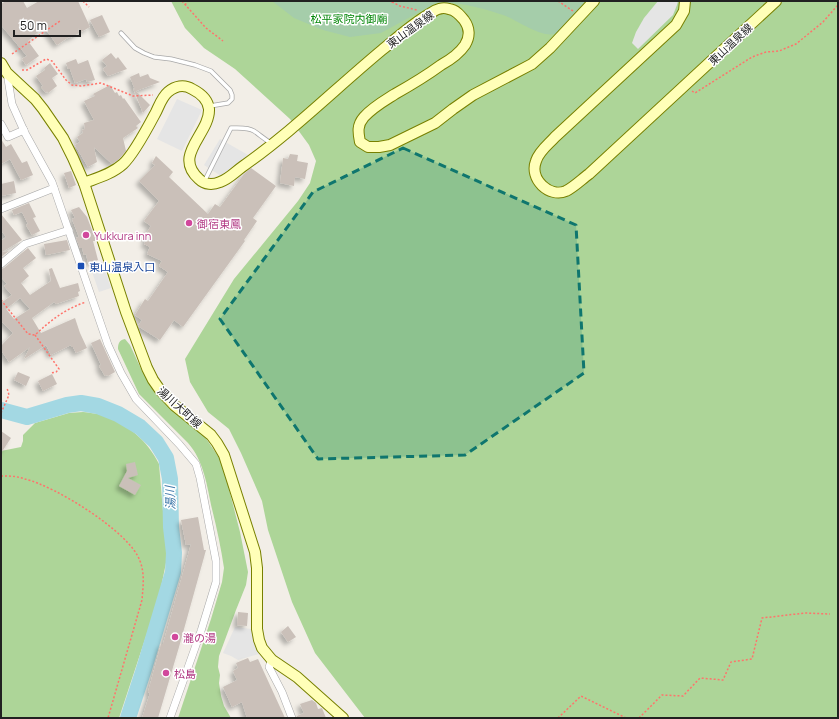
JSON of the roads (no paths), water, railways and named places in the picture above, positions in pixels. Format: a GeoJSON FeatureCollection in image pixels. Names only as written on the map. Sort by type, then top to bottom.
{"type":"FeatureCollection","features":[{"type":"Feature","properties":{"kind":"main road","name":"東山温泉線"},"geometry":{"type":"LineString","coordinates":[[204,183],[214,184],[230,177],[273,144],[360,68],[418,21],[433,11],[441,8],[449,8],[457,12],[467,24],[469,29],[469,37],[456,55],[430,73],[371,109],[362,119],[357,131],[360,142],[368,147],[379,148],[390,145],[435,123],[473,95],[532,64],[550,48],[594,1]]}},
{"type":"Feature","properties":{"kind":"main road","name":"東山温泉線"},"geometry":{"type":"LineString","coordinates":[[685,1],[684,10],[676,25],[555,137],[540,153],[536,162],[535,170],[538,182],[544,188],[553,192],[565,191],[589,174],[776,1]]}},
{"type":"Feature","properties":{"kind":"main road","name":"湯川大町線"},"geometry":{"type":"LineString","coordinates":[[1,63],[7,73],[35,99],[63,138],[84,183],[126,312],[153,380],[174,405],[211,435],[224,455],[255,552],[257,568],[257,629],[262,648],[272,660],[297,677],[343,718]]}},
{"type":"Feature","properties":{"kind":"main road"},"geometry":{"type":"LineString","coordinates":[[84,183],[107,174],[122,164],[131,155],[167,93],[178,86],[190,87],[204,98],[208,106],[206,121],[191,149],[189,156],[193,174],[204,183]]}},
{"type":"Feature","properties":{"kind":"street"},"geometry":{"type":"LineString","coordinates":[[7,73],[12,104],[54,188],[108,345],[121,373],[136,399],[196,464],[216,561],[216,582],[201,631],[170,718]]}},
{"type":"Feature","properties":{"kind":"street"},"geometry":{"type":"LineString","coordinates":[[1,124],[8,137],[24,130]]}},
{"type":"Feature","properties":{"kind":"street"},"geometry":{"type":"LineString","coordinates":[[1,209],[54,188]]}},
{"type":"Feature","properties":{"kind":"street"},"geometry":{"type":"LineString","coordinates":[[1,264],[25,244],[69,230]]}},
{"type":"Feature","properties":{"kind":"street"},"geometry":{"type":"LineString","coordinates":[[272,660],[270,667],[292,718]]}},
{"type":"Feature","properties":{"kind":"lane"},"geometry":{"type":"LineString","coordinates":[[121,32],[135,48],[144,53],[154,57],[195,64],[211,71],[230,90],[232,99],[228,103],[208,106]]}},
{"type":"Feature","properties":{"kind":"lane"},"geometry":{"type":"LineString","coordinates":[[204,183],[231,128],[243,128],[254,131],[261,138],[273,144]]}},
{"type":"Feature","properties":{"kind":"waterway","name":"湯川"},"geometry":{"type":"LineString","coordinates":[[1,410],[27,417],[67,405],[81,403],[98,406],[118,414],[140,427],[156,442],[166,458],[170,479],[171,527],[174,553],[173,572],[128,718]]}},
{"type":"Feature","properties":{"kind":"place","name":"御宿東鳳"},"geometry":{"type":"Point","coordinates":[189,223]}},
{"type":"Feature","properties":{"kind":"place","name":"Yukkura inn"},"geometry":{"type":"Point","coordinates":[86,235]}},
{"type":"Feature","properties":{"kind":"place","name":"東山温泉入口"},"geometry":{"type":"Point","coordinates":[81,266]}},
{"type":"Feature","properties":{"kind":"place","name":"瀧の湯"},"geometry":{"type":"Point","coordinates":[175,637]}},
{"type":"Feature","properties":{"kind":"place","name":"松島"},"geometry":{"type":"Point","coordinates":[166,673]}},
{"type":"Feature","properties":{"kind":"park label","name":"松平家院内御廟"},"geometry":{"type":"Point","coordinates":[349,18]}}]}
